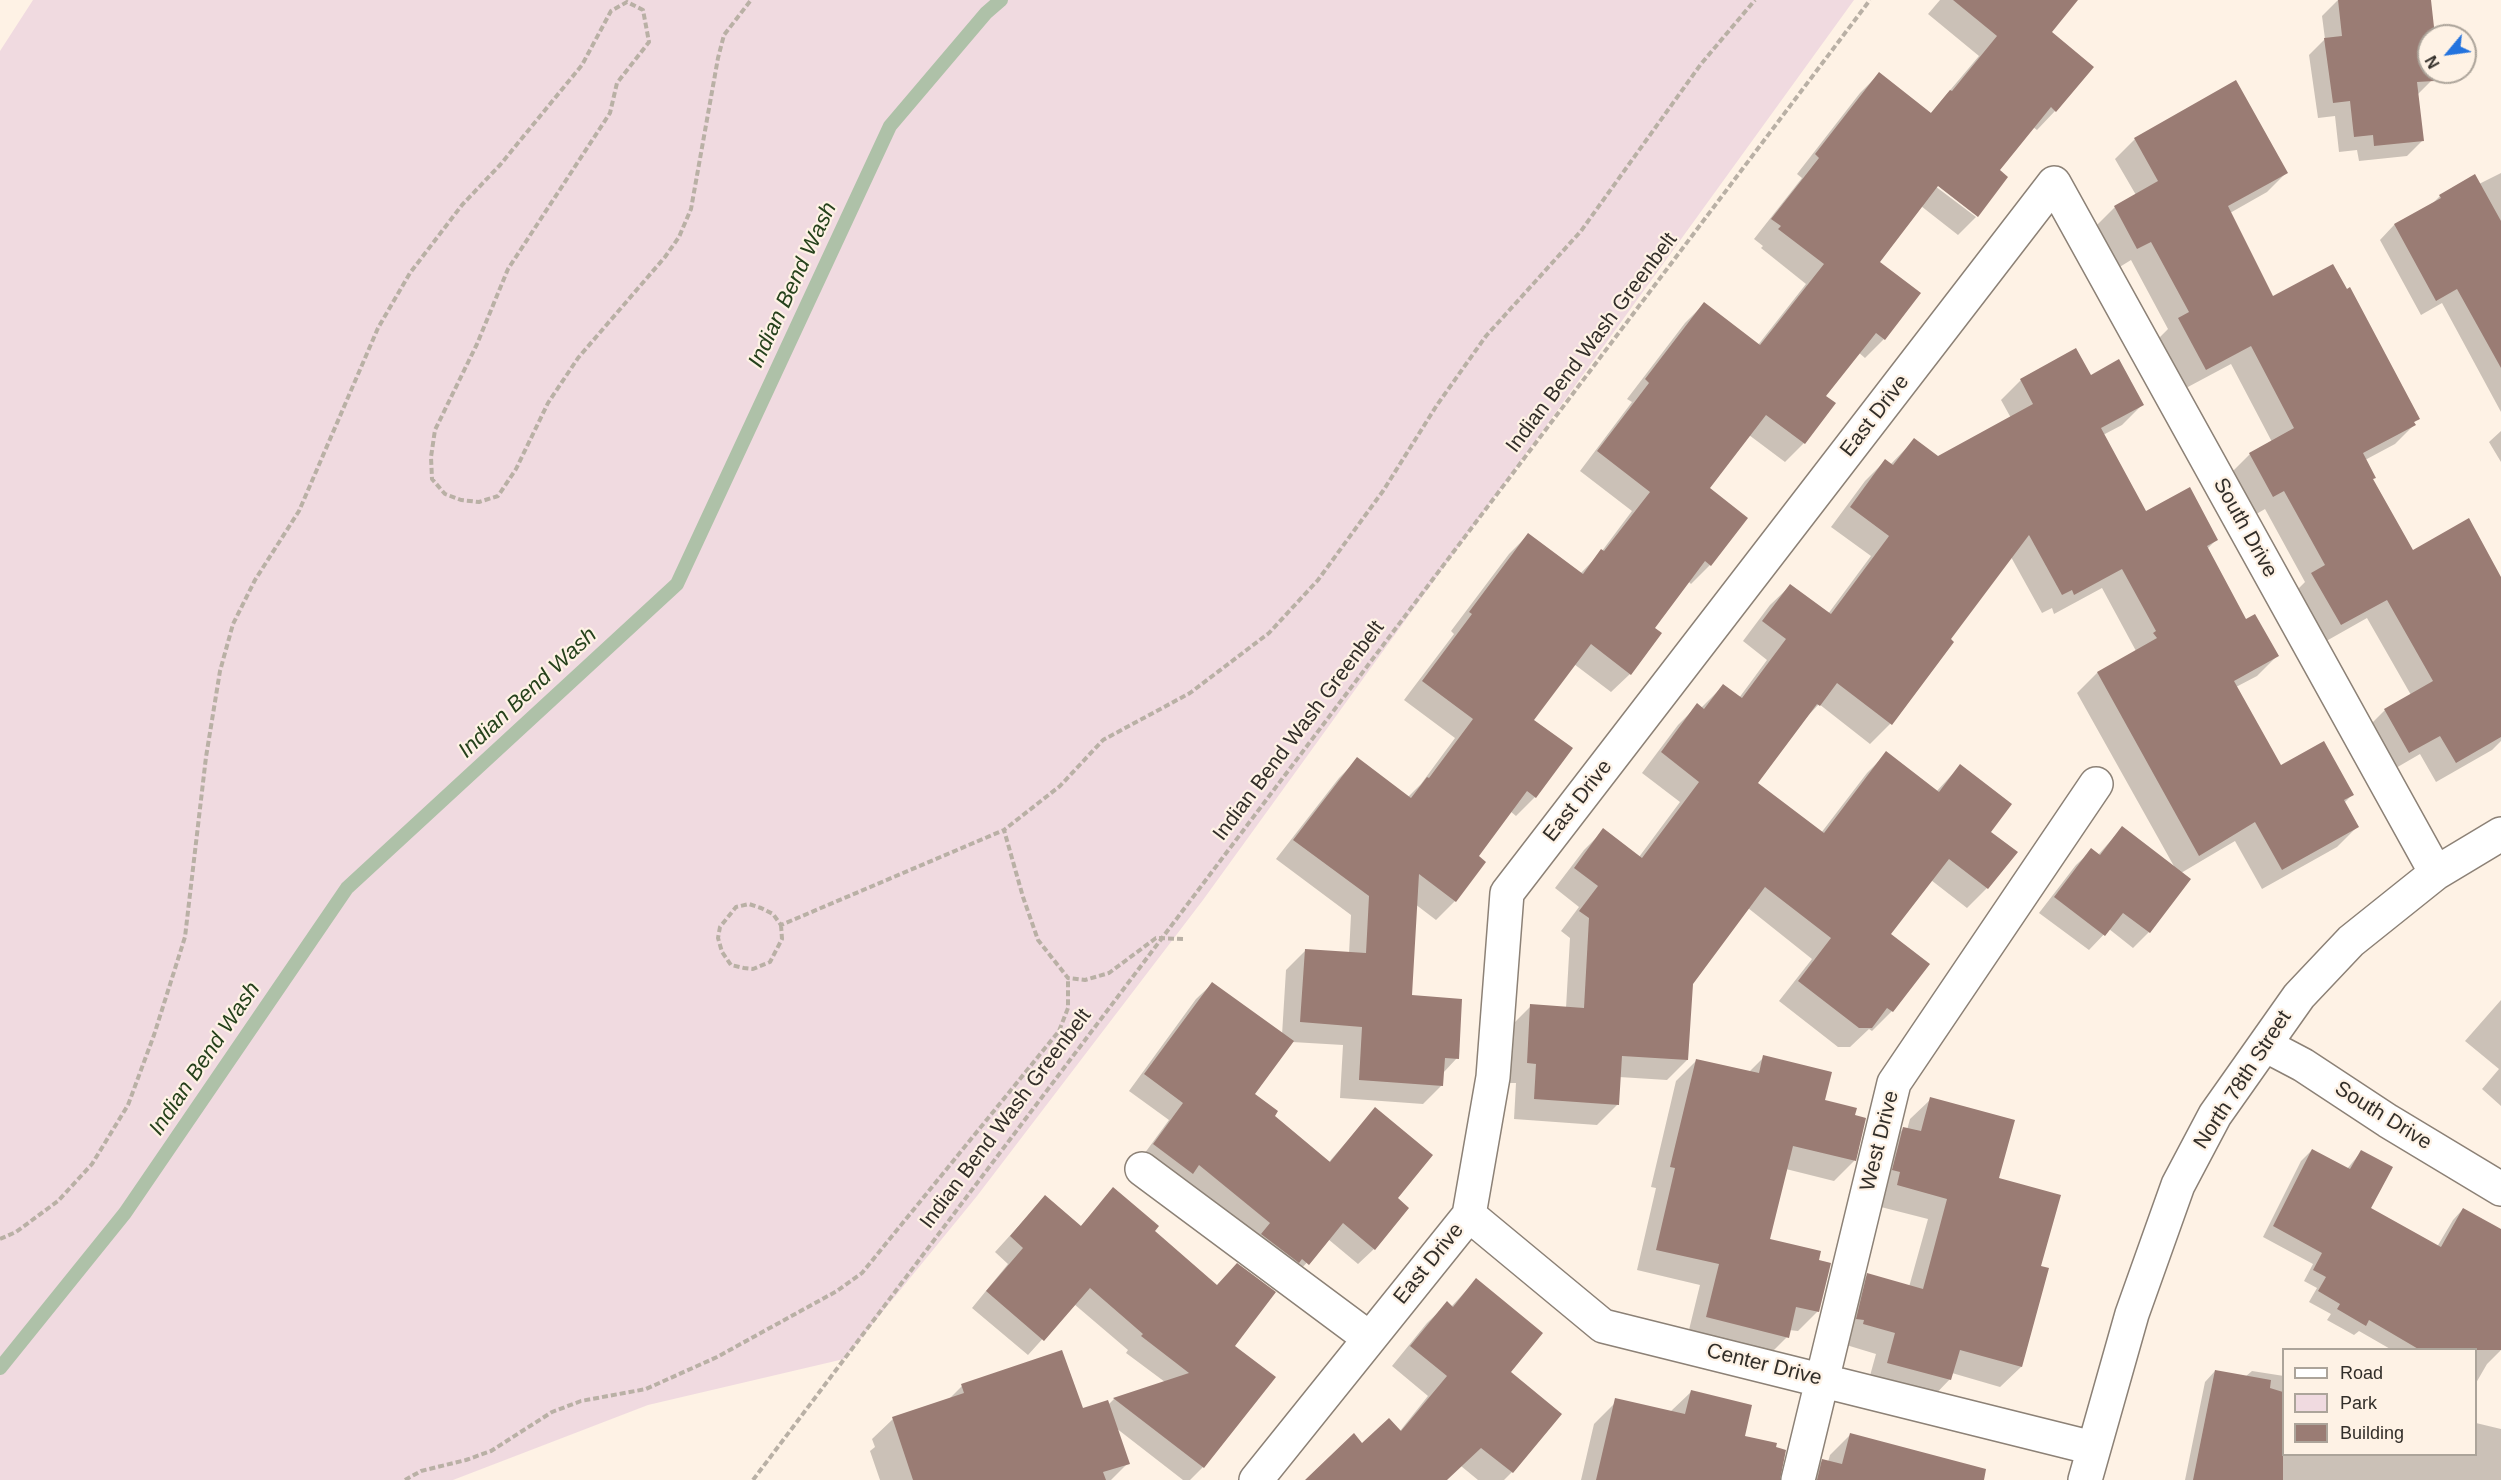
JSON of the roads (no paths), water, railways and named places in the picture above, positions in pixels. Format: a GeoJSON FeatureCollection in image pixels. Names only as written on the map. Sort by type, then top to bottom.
{"type":"FeatureCollection","features":[{"type":"Feature","properties":{"kind":"street","name":"South Drive"},"geometry":{"type":"LineString","coordinates":[[2054,183],[2436,873]]}},
{"type":"Feature","properties":{"kind":"street","name":"East Drive"},"geometry":{"type":"LineString","coordinates":[[1256,1480],[1469,1215],[1493,1077],[1507,893],[2054,183]]}},
{"type":"Feature","properties":{"kind":"street","name":"West Drive"},"geometry":{"type":"LineString","coordinates":[[1798,1480],[1894,1083],[2096,784]]}},
{"type":"Feature","properties":{"kind":"street","name":"North 78th Street"},"geometry":{"type":"LineString","coordinates":[[2085,1480],[2132,1314],[2178,1185],[2215,1115],[2299,996],[2351,941],[2436,873],[2501,834]]}},
{"type":"Feature","properties":{"kind":"street","name":"South Drive"},"geometry":{"type":"LineString","coordinates":[[2265,1045],[2303,1065],[2501,1189]]}},
{"type":"Feature","properties":{"kind":"street"},"geometry":{"type":"LineString","coordinates":[[1142,1169],[1369,1338]]}},
{"type":"Feature","properties":{"kind":"street","name":"Center Drive"},"geometry":{"type":"LineString","coordinates":[[1469,1215],[1603,1326],[2093,1448]]}},
{"type":"Feature","properties":{"kind":"waterway","name":"Indian Bend Wash"},"geometry":{"type":"LineString","coordinates":[[0,1368],[125,1213],[347,888],[677,584],[890,126],[986,13],[1001,0]]}}]}
